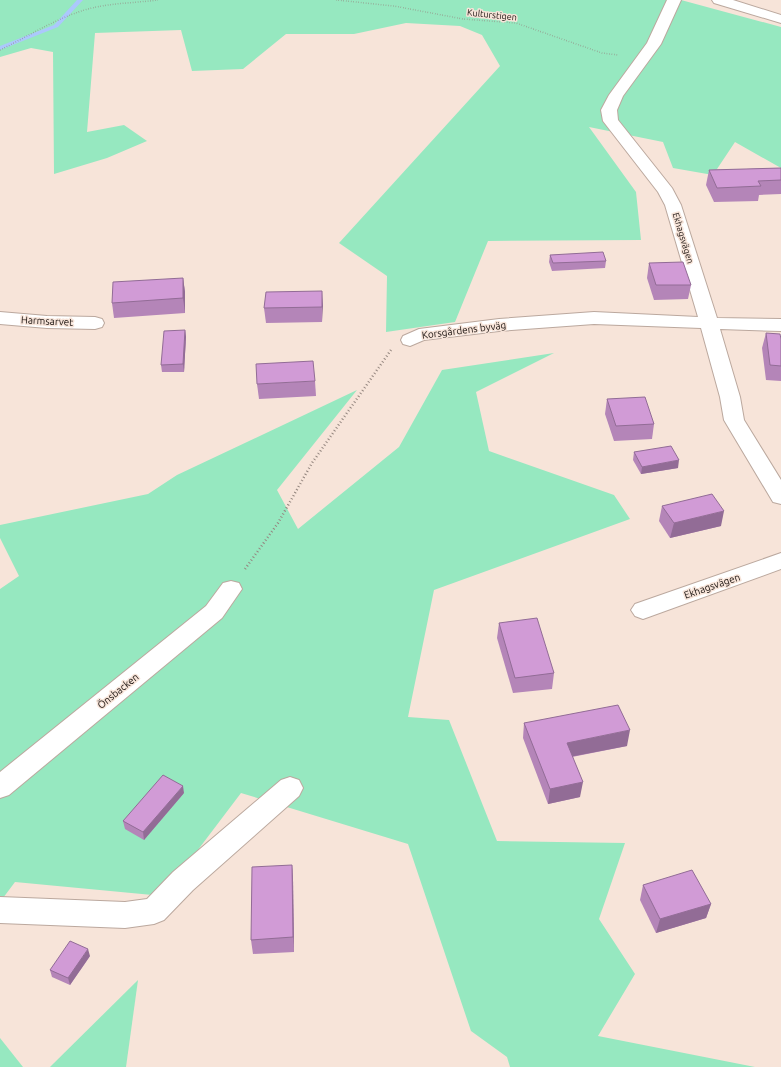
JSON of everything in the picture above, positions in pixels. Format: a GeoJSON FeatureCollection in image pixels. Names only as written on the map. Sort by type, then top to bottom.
{"type":"FeatureCollection","features":[{"type":"Feature","properties":{"kind":"street","name":"Ekhagsvägen"},"geometry":{"type":"LineString","coordinates":[[674,0],[654,44],[644,60],[616,95],[609,110],[611,121],[666,191],[673,205],[730,397],[734,420],[781,497]]}},
{"type":"Feature","properties":{"kind":"street"},"geometry":{"type":"LineString","coordinates":[[720,0],[781,18]]}},
{"type":"Feature","properties":{"kind":"street","name":"Harmsarvet"},"geometry":{"type":"LineString","coordinates":[[0,318],[47,322],[95,323]]}},
{"type":"Feature","properties":{"kind":"street","name":"Korsgårdens byväg"},"geometry":{"type":"LineString","coordinates":[[410,340],[419,335],[499,325],[594,318],[669,320],[781,326]]}},
{"type":"Feature","properties":{"kind":"street","name":"Ekhagsvägen"},"geometry":{"type":"LineString","coordinates":[[643,610],[781,561]]}},
{"type":"Feature","properties":{"kind":"street","name":"Önsbacken"},"geometry":{"type":"LineString","coordinates":[[0,787],[214,612],[231,590]]}},
{"type":"Feature","properties":{"kind":"street"},"geometry":{"type":"LineString","coordinates":[[0,910],[124,915],[154,911],[183,881],[290,788]]}},
{"type":"Feature","properties":{"kind":"path"},"geometry":{"type":"LineString","coordinates":[[0,50],[29,36],[47,24],[89,9],[158,0]]}},
{"type":"Feature","properties":{"kind":"path","name":"Kulturstigen"},"geometry":{"type":"LineString","coordinates":[[336,0],[394,6],[463,19],[516,23],[602,53],[644,60]]}},
{"type":"Feature","properties":{"kind":"path","name":"Korsgårdens byväg"},"geometry":{"type":"LineString","coordinates":[[231,590],[278,523],[312,463],[392,349],[410,340]]}},
{"type":"Feature","properties":{"kind":"green space"},"geometry":{"type":"Polygon","coordinates":[[[0,0],[681,0],[781,27],[781,168],[735,142],[713,175],[673,168],[663,142],[589,127],[636,192],[641,240],[488,241],[455,322],[386,332],[387,276],[339,243],[500,66],[482,35],[460,26],[406,23],[354,34],[286,34],[243,69],[192,71],[181,30],[95,33],[87,132],[124,125],[147,141],[107,158],[54,174],[53,52],[31,48],[0,57],[0,0]]]}},
{"type":"Feature","properties":{"kind":"green space"},"geometry":{"type":"Polygon","coordinates":[[[554,353],[476,392],[489,451],[614,495],[630,519],[434,590],[408,717],[449,720],[497,841],[625,843],[599,919],[635,974],[598,1036],[755,1067],[510,1067],[507,1057],[471,1031],[408,844],[241,793],[163,896],[15,882],[0,902],[0,589],[19,576],[0,538],[0,525],[148,494],[177,475],[357,390],[277,490],[298,529],[399,447],[442,370],[554,353]]]}},
{"type":"Feature","properties":{"kind":"green space"},"geometry":{"type":"Polygon","coordinates":[[[138,980],[126,1067],[50,1067],[138,980]]]}},
{"type":"Feature","properties":{"kind":"green space"},"geometry":{"type":"Polygon","coordinates":[[[0,1038],[23,1067],[0,1067],[0,1038]]]}},
{"type":"Feature","properties":{"kind":"building"},"geometry":{"type":"Polygon","coordinates":[[[781,168],[781,180],[758,181],[761,186],[717,188],[709,170],[781,168]]]}},
{"type":"Feature","properties":{"kind":"building"},"geometry":{"type":"Polygon","coordinates":[[[603,252],[606,261],[553,263],[550,255],[603,252]]]}},
{"type":"Feature","properties":{"kind":"building"},"geometry":{"type":"Polygon","coordinates":[[[683,262],[691,285],[656,285],[649,263],[683,262]]]}},
{"type":"Feature","properties":{"kind":"building"},"geometry":{"type":"Polygon","coordinates":[[[183,278],[183,298],[112,303],[113,282],[183,278]]]}},
{"type":"Feature","properties":{"kind":"building"},"geometry":{"type":"Polygon","coordinates":[[[322,291],[322,307],[264,308],[266,292],[322,291]]]}},
{"type":"Feature","properties":{"kind":"building"},"geometry":{"type":"Polygon","coordinates":[[[185,330],[183,364],[161,365],[164,331],[185,330]]]}},
{"type":"Feature","properties":{"kind":"building"},"geometry":{"type":"Polygon","coordinates":[[[766,333],[780,334],[781,366],[770,365],[766,333]]]}},
{"type":"Feature","properties":{"kind":"building"},"geometry":{"type":"Polygon","coordinates":[[[313,361],[315,381],[257,384],[256,364],[313,361]]]}},
{"type":"Feature","properties":{"kind":"building"},"geometry":{"type":"Polygon","coordinates":[[[645,397],[654,424],[616,426],[607,399],[645,397]]]}},
{"type":"Feature","properties":{"kind":"building"},"geometry":{"type":"Polygon","coordinates":[[[671,446],[679,460],[642,467],[634,452],[671,446]]]}},
{"type":"Feature","properties":{"kind":"building"},"geometry":{"type":"Polygon","coordinates":[[[712,494],[724,511],[674,523],[662,506],[712,494]]]}},
{"type":"Feature","properties":{"kind":"building"},"geometry":{"type":"Polygon","coordinates":[[[537,618],[554,673],[515,678],[499,623],[537,618]]]}},
{"type":"Feature","properties":{"kind":"building"},"geometry":{"type":"Polygon","coordinates":[[[618,705],[630,730],[567,743],[583,782],[550,789],[524,723],[618,705]]]}},
{"type":"Feature","properties":{"kind":"building"},"geometry":{"type":"Polygon","coordinates":[[[163,775],[183,786],[143,832],[123,821],[163,775]]]}},
{"type":"Feature","properties":{"kind":"building"},"geometry":{"type":"Polygon","coordinates":[[[292,865],[293,937],[251,940],[252,867],[292,865]]]}},
{"type":"Feature","properties":{"kind":"building"},"geometry":{"type":"Polygon","coordinates":[[[692,870],[711,904],[660,919],[643,885],[692,870]]]}},
{"type":"Feature","properties":{"kind":"building"},"geometry":{"type":"Polygon","coordinates":[[[70,941],[88,949],[68,978],[50,970],[70,941]]]}},
{"type":"Feature","properties":{"kind":"waterway"},"geometry":{"type":"LineString","coordinates":[[0,48],[56,26],[80,0]]}}]}
